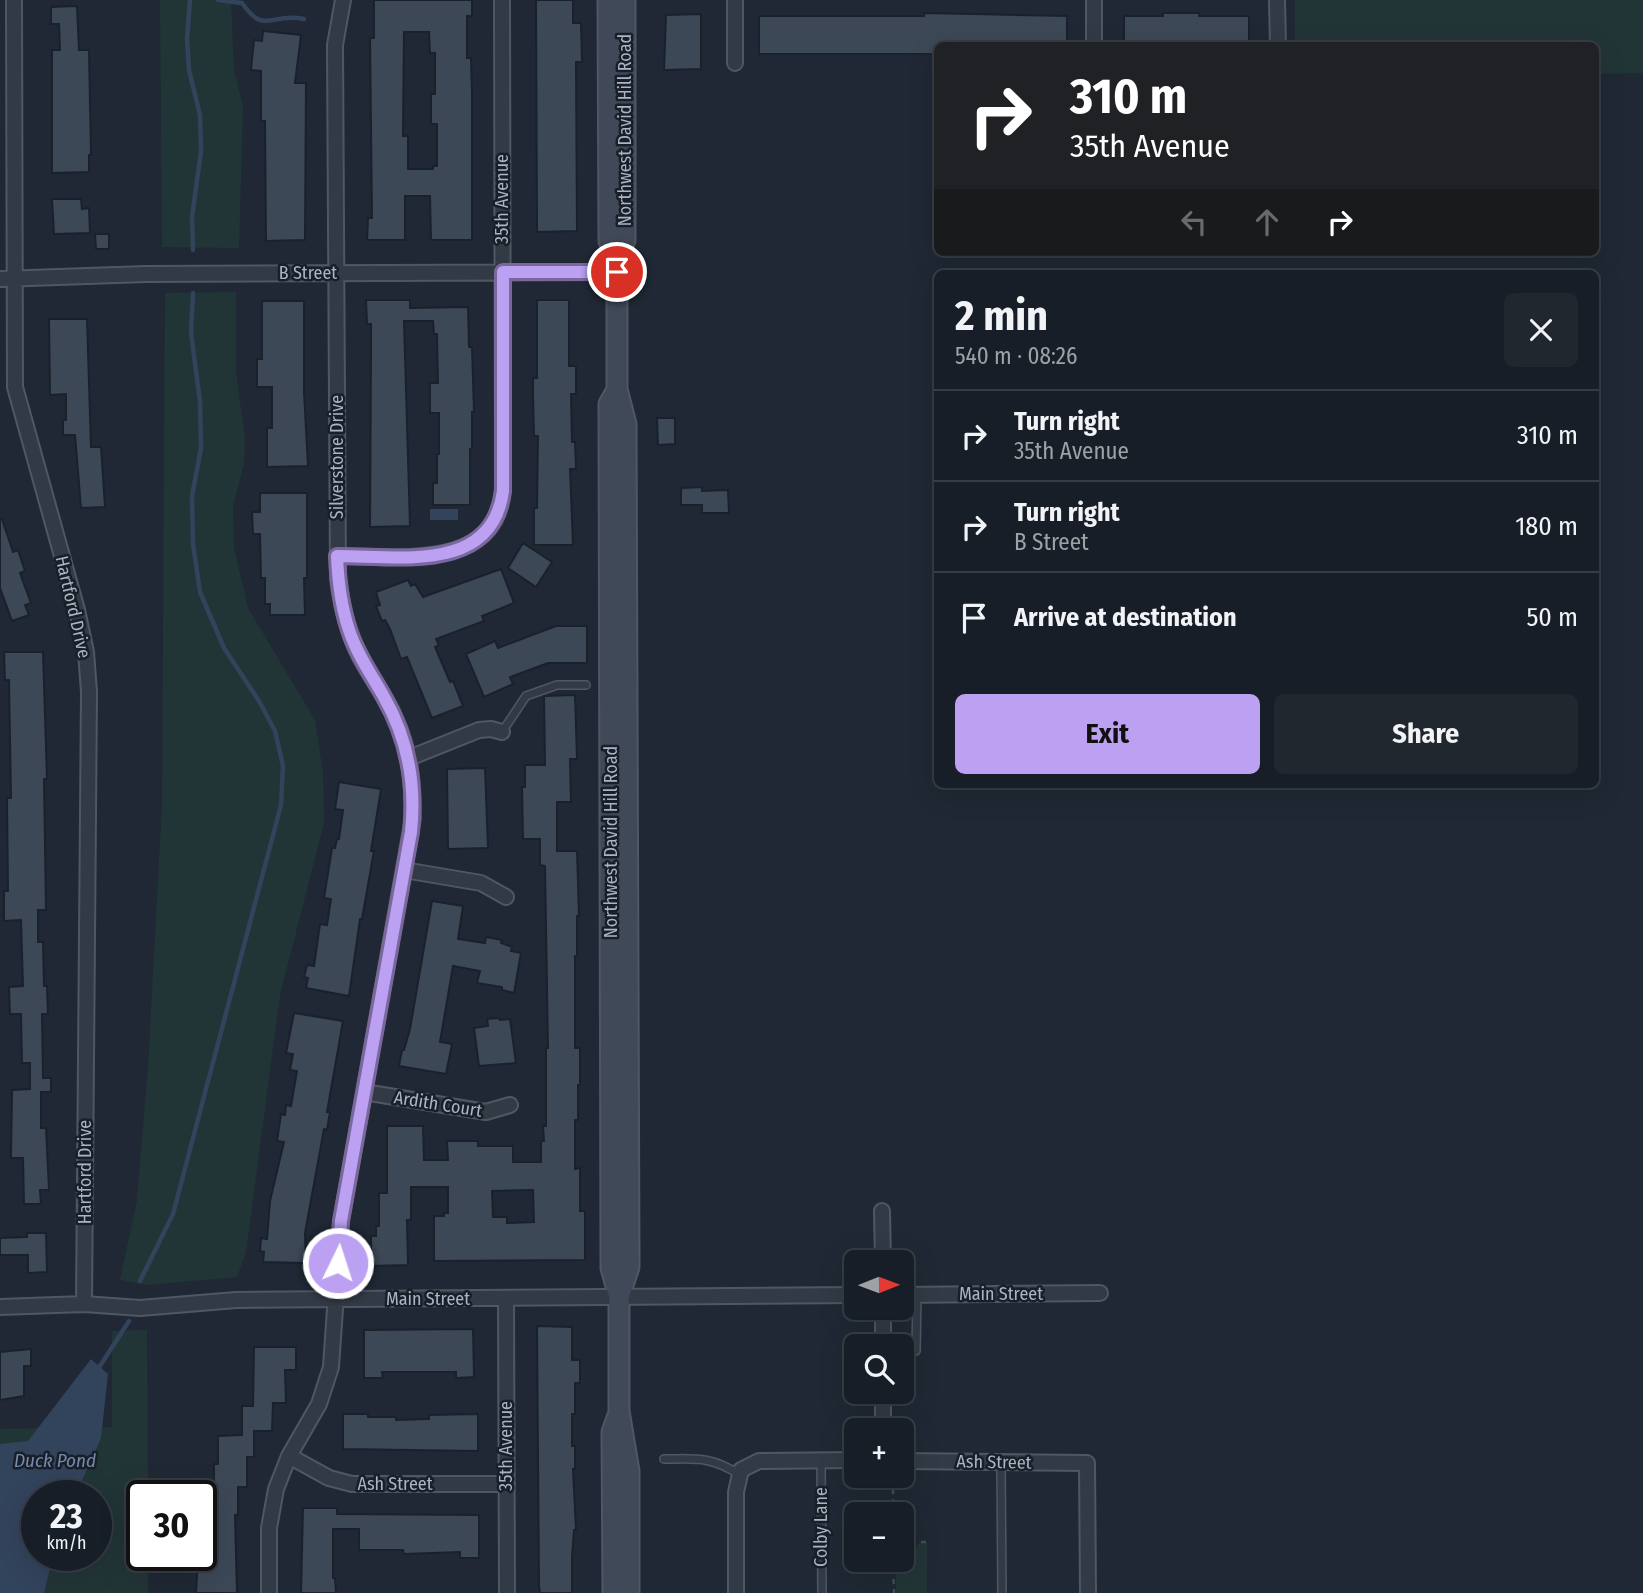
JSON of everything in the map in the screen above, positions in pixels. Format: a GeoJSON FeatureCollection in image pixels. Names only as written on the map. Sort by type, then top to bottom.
{"type":"FeatureCollection","features":[{"type":"Feature","properties":{"kind":"street","name":"Hartford Drive"},"geometry":{"type":"LineString","coordinates":[[14,0],[7,279],[15,387],[77,610],[86,653],[88,679],[84,1304]]}},
{"type":"Feature","properties":{"kind":"street","name":"Silverstone Drive"},"geometry":{"type":"LineString","coordinates":[[269,1593],[269,1528],[280,1476],[323,1396],[331,1367],[339,1238],[413,818],[409,758],[395,718],[365,666],[350,632],[340,597],[337,556],[335,45],[342,0]]}},
{"type":"Feature","properties":{"kind":"street","name":"35th Avenue"},"geometry":{"type":"LineString","coordinates":[[337,556],[432,556],[451,553],[473,543],[494,520],[503,491],[502,0]]}},
{"type":"Feature","properties":{"kind":"street","name":"Northwest David Hill Road"},"geometry":{"type":"LineString","coordinates":[[608,0],[609,241],[617,265]]}},
{"type":"Feature","properties":{"kind":"street","name":"Northwest David Hill Road"},"geometry":{"type":"LineString","coordinates":[[625,0],[625,240],[617,265],[617,388],[626,424],[629,1267],[619,1297],[619,1411],[629,1471],[629,1593]]}},
{"type":"Feature","properties":{"kind":"street"},"geometry":{"type":"LineString","coordinates":[[734,0],[736,63]]}},
{"type":"Feature","properties":{"kind":"street"},"geometry":{"type":"LineString","coordinates":[[1094,0],[1094,42]]}},
{"type":"Feature","properties":{"kind":"street"},"geometry":{"type":"LineString","coordinates":[[1277,0],[1278,42]]}},
{"type":"Feature","properties":{"kind":"street","name":"B Street"},"geometry":{"type":"LineString","coordinates":[[7,279],[146,274],[503,272],[617,265]]}},
{"type":"Feature","properties":{"kind":"street"},"geometry":{"type":"LineString","coordinates":[[409,758],[479,730],[494,729],[502,732]]}},
{"type":"Feature","properties":{"kind":"street"},"geometry":{"type":"LineString","coordinates":[[404,870],[481,883],[506,897]]}},
{"type":"Feature","properties":{"kind":"street","name":"Ardith Court"},"geometry":{"type":"LineString","coordinates":[[364,1092],[486,1112],[510,1105]]}},
{"type":"Feature","properties":{"kind":"street"},"geometry":{"type":"LineString","coordinates":[[882,1211],[883,1250]]}},
{"type":"Feature","properties":{"kind":"street","name":"Main Street"},"geometry":{"type":"LineString","coordinates":[[917,1295],[1100,1293]]}},
{"type":"Feature","properties":{"kind":"street","name":"Main Street"},"geometry":{"type":"LineString","coordinates":[[0,1307],[84,1304],[140,1308],[236,1300],[844,1295]]}},
{"type":"Feature","properties":{"kind":"street","name":"35th Avenue"},"geometry":{"type":"LineString","coordinates":[[506,1298],[507,1593]]}},
{"type":"Feature","properties":{"kind":"street","name":"Northwest David Hill Road"},"geometry":{"type":"LineString","coordinates":[[612,1593],[612,1432],[619,1411]]}},
{"type":"Feature","properties":{"kind":"street","name":"Ash Street"},"geometry":{"type":"LineString","coordinates":[[289,1456],[329,1478],[346,1483],[507,1484]]}},
{"type":"Feature","properties":{"kind":"street"},"geometry":{"type":"LineString","coordinates":[[736,1593],[738,1474],[759,1461],[844,1460]]}},
{"type":"Feature","properties":{"kind":"street","name":"Ash Street"},"geometry":{"type":"LineString","coordinates":[[914,1461],[1087,1463],[1088,1593]]}},
{"type":"Feature","properties":{"kind":"lane"},"geometry":{"type":"LineString","coordinates":[[502,732],[526,696],[557,685],[586,685]]}},
{"type":"Feature","properties":{"kind":"lane"},"geometry":{"type":"LineString","coordinates":[[916,1350],[917,1295]]}},
{"type":"Feature","properties":{"kind":"lane"},"geometry":{"type":"LineString","coordinates":[[664,1459],[707,1458],[720,1462],[738,1474]]}},
{"type":"Feature","properties":{"kind":"lane","name":"Colby Lane"},"geometry":{"type":"LineString","coordinates":[[821,1460],[821,1593]]}},
{"type":"Feature","properties":{"kind":"lane"},"geometry":{"type":"LineString","coordinates":[[1001,1463],[1002,1593]]}},
{"type":"Feature","properties":{"kind":"path"},"geometry":{"type":"LineString","coordinates":[[914,1542],[926,1542]]}},
{"type":"Feature","properties":{"kind":"path"},"geometry":{"type":"LineString","coordinates":[[894,1572],[894,1593]]}},
{"type":"Feature","properties":{"kind":"shaded area"},"geometry":{"type":"Polygon","coordinates":[[[160,0],[231,0],[234,71],[243,106],[239,248],[162,247],[160,0]]]}},
{"type":"Feature","properties":{"kind":"shaded area"},"geometry":{"type":"Polygon","coordinates":[[[1295,0],[1643,0],[1643,73],[1599,74],[1599,42],[1295,42],[1295,0]]]}},
{"type":"Feature","properties":{"kind":"shaded area"},"geometry":{"type":"Polygon","coordinates":[[[236,292],[236,372],[245,439],[244,464],[233,506],[234,548],[248,608],[315,720],[323,772],[324,823],[280,995],[246,1252],[237,1277],[147,1285],[120,1280],[137,1200],[148,1068],[162,805],[165,293],[236,292]]]}},
{"type":"Feature","properties":{"kind":"shaded area"},"geometry":{"type":"Polygon","coordinates":[[[147,1330],[148,1480],[126,1480],[126,1571],[148,1571],[148,1593],[0,1593],[0,1429],[112,1427],[112,1331],[147,1330]]]}},
{"type":"Feature","properties":{"kind":"shaded area"},"geometry":{"type":"Polygon","coordinates":[[[919,1543],[927,1543],[927,1593],[896,1593],[896,1572],[914,1572],[914,1551],[919,1543]]]}},
{"type":"Feature","properties":{"kind":"water"},"geometry":{"type":"Polygon","coordinates":[[[430,509],[458,509],[458,520],[430,520],[430,509]]]}},
{"type":"Feature","properties":{"kind":"water","name":"Duck Pond"},"geometry":{"type":"Polygon","coordinates":[[[91,1359],[108,1374],[101,1438],[82,1480],[21,1480],[21,1571],[49,1571],[44,1593],[0,1593],[0,1444],[28,1441],[91,1359]]]}},
{"type":"Feature","properties":{"kind":"building"},"geometry":{"type":"Polygon","coordinates":[[[374,0],[472,0],[472,16],[467,16],[467,58],[471,58],[472,94],[472,240],[431,240],[430,196],[405,196],[405,240],[367,240],[368,218],[372,218],[370,38],[374,38],[374,0]],[[404,32],[403,136],[408,136],[408,169],[433,169],[433,166],[437,166],[437,124],[431,124],[431,94],[435,94],[435,53],[430,53],[429,32],[404,32]]]}},
{"type":"Feature","properties":{"kind":"building"},"geometry":{"type":"Polygon","coordinates":[[[536,0],[573,0],[573,23],[581,23],[582,62],[576,62],[577,231],[537,232],[536,0]]]}},
{"type":"Feature","properties":{"kind":"building"},"geometry":{"type":"Polygon","coordinates":[[[77,6],[79,50],[89,50],[89,172],[52,173],[52,50],[60,50],[59,24],[51,24],[51,7],[77,6]]]}},
{"type":"Feature","properties":{"kind":"building"},"geometry":{"type":"Polygon","coordinates":[[[924,13],[1067,16],[1067,42],[934,42],[934,54],[759,54],[759,16],[924,16],[924,13]]]}},
{"type":"Feature","properties":{"kind":"building"},"geometry":{"type":"Polygon","coordinates":[[[1163,13],[1199,13],[1199,16],[1249,16],[1249,42],[1124,42],[1124,16],[1163,16],[1163,13]]]}},
{"type":"Feature","properties":{"kind":"building"},"geometry":{"type":"Polygon","coordinates":[[[701,14],[701,69],[664,70],[666,15],[701,14]]]}},
{"type":"Feature","properties":{"kind":"building"},"geometry":{"type":"Polygon","coordinates":[[[263,31],[301,35],[295,83],[306,83],[305,240],[266,241],[265,121],[261,121],[261,71],[251,70],[254,40],[262,41],[263,31]]]}},
{"type":"Feature","properties":{"kind":"building"},"geometry":{"type":"Polygon","coordinates":[[[52,199],[81,199],[82,209],[89,208],[90,233],[54,234],[52,199]]]}},
{"type":"Feature","properties":{"kind":"building"},"geometry":{"type":"Polygon","coordinates":[[[95,234],[109,234],[109,249],[96,249],[95,234]]]}},
{"type":"Feature","properties":{"kind":"building"},"geometry":{"type":"Polygon","coordinates":[[[366,300],[410,300],[410,308],[468,307],[474,412],[470,449],[470,505],[433,505],[433,483],[437,483],[439,454],[439,413],[430,413],[430,383],[438,383],[437,334],[434,334],[433,321],[404,321],[410,526],[370,527],[371,324],[367,324],[366,300]]]}},
{"type":"Feature","properties":{"kind":"building"},"geometry":{"type":"Polygon","coordinates":[[[537,300],[569,300],[569,366],[576,366],[576,394],[571,394],[572,442],[575,442],[576,469],[570,469],[573,545],[534,545],[538,436],[534,436],[533,378],[537,378],[537,300]]]}},
{"type":"Feature","properties":{"kind":"building"},"geometry":{"type":"Polygon","coordinates":[[[262,301],[304,301],[304,392],[308,466],[267,467],[267,428],[272,428],[272,387],[257,387],[257,359],[262,359],[262,301]]]}},
{"type":"Feature","properties":{"kind":"building"},"geometry":{"type":"Polygon","coordinates":[[[49,319],[87,319],[91,447],[101,447],[105,507],[81,508],[75,435],[63,435],[66,394],[50,395],[49,319]]]}},
{"type":"Feature","properties":{"kind":"building"},"geometry":{"type":"Polygon","coordinates":[[[657,418],[675,418],[675,444],[658,445],[657,418]]]}},
{"type":"Feature","properties":{"kind":"building"},"geometry":{"type":"Polygon","coordinates":[[[702,487],[702,491],[728,490],[729,513],[702,513],[702,505],[681,505],[681,488],[702,487]]]}},
{"type":"Feature","properties":{"kind":"building"},"geometry":{"type":"Polygon","coordinates":[[[260,493],[307,493],[305,615],[270,615],[270,604],[265,604],[265,578],[261,578],[260,534],[253,534],[252,512],[260,512],[260,493]]]}},
{"type":"Feature","properties":{"kind":"building"},"geometry":{"type":"Polygon","coordinates":[[[0,519],[13,552],[18,550],[25,571],[20,573],[31,603],[25,605],[29,615],[12,621],[0,588],[0,519]]]}},
{"type":"Feature","properties":{"kind":"building"},"geometry":{"type":"Polygon","coordinates":[[[523,543],[552,562],[536,587],[508,568],[523,543]]]}},
{"type":"Feature","properties":{"kind":"building"},"geometry":{"type":"Polygon","coordinates":[[[501,569],[514,603],[482,616],[484,621],[436,639],[439,645],[435,647],[463,706],[432,718],[407,657],[401,659],[390,629],[385,620],[382,621],[376,606],[380,605],[376,592],[408,580],[411,586],[415,584],[423,597],[501,569]]]}},
{"type":"Feature","properties":{"kind":"building"},"geometry":{"type":"Polygon","coordinates":[[[556,626],[587,626],[587,663],[548,663],[510,677],[513,684],[484,697],[466,654],[495,641],[498,648],[556,626]]]}},
{"type":"Feature","properties":{"kind":"building"},"geometry":{"type":"Polygon","coordinates":[[[4,652],[43,652],[47,779],[44,779],[46,910],[38,910],[38,942],[43,942],[44,986],[47,986],[48,1014],[42,1014],[43,1078],[51,1078],[51,1092],[41,1092],[41,1128],[46,1128],[49,1190],[40,1190],[41,1204],[24,1204],[23,1158],[11,1158],[12,1090],[30,1089],[30,1063],[22,1063],[21,1014],[10,1014],[9,987],[23,986],[21,920],[4,921],[4,891],[8,891],[7,798],[11,798],[9,680],[5,680],[4,652]]]}},
{"type":"Feature","properties":{"kind":"building"},"geometry":{"type":"Polygon","coordinates":[[[575,695],[577,759],[570,759],[571,802],[557,802],[557,851],[577,851],[579,916],[575,956],[575,1048],[580,1048],[580,1085],[578,1120],[575,1120],[575,1169],[580,1168],[580,1211],[585,1211],[585,1260],[434,1261],[434,1216],[448,1213],[448,1187],[411,1187],[411,1220],[407,1220],[408,1265],[371,1266],[371,1236],[376,1236],[376,1226],[379,1226],[379,1193],[387,1193],[387,1126],[423,1126],[424,1160],[448,1160],[447,1141],[478,1141],[478,1146],[513,1146],[513,1162],[541,1162],[543,1126],[546,1126],[548,1048],[545,866],[540,865],[540,839],[523,839],[522,787],[525,787],[525,765],[545,765],[544,696],[575,695]],[[533,1190],[492,1191],[493,1217],[507,1217],[507,1223],[534,1222],[533,1190]]]}},
{"type":"Feature","properties":{"kind":"building"},"geometry":{"type":"Polygon","coordinates":[[[485,768],[488,848],[448,849],[447,769],[485,768]]]}},
{"type":"Feature","properties":{"kind":"building"},"geometry":{"type":"Polygon","coordinates":[[[339,782],[381,789],[371,851],[374,851],[360,919],[349,996],[306,988],[308,978],[304,977],[307,965],[314,966],[320,924],[327,925],[331,899],[324,898],[332,848],[335,848],[339,839],[343,810],[335,809],[339,782]]]}},
{"type":"Feature","properties":{"kind":"building"},"geometry":{"type":"Polygon","coordinates":[[[432,901],[463,906],[458,939],[485,943],[486,937],[502,940],[501,943],[512,947],[511,951],[521,953],[514,993],[502,990],[502,987],[477,983],[480,971],[453,966],[440,1042],[452,1044],[446,1074],[399,1066],[410,1029],[432,901]]]}},
{"type":"Feature","properties":{"kind":"building"},"geometry":{"type":"Polygon","coordinates":[[[294,1013],[343,1021],[327,1112],[330,1112],[327,1130],[324,1129],[305,1233],[306,1263],[263,1262],[261,1238],[267,1239],[270,1201],[284,1142],[277,1141],[281,1114],[285,1115],[286,1105],[291,1106],[297,1071],[290,1070],[293,1054],[286,1053],[294,1013]]]}},
{"type":"Feature","properties":{"kind":"building"},"geometry":{"type":"Polygon","coordinates":[[[487,1019],[510,1019],[516,1063],[479,1066],[474,1028],[488,1026],[487,1019]]]}},
{"type":"Feature","properties":{"kind":"building"},"geometry":{"type":"Polygon","coordinates":[[[27,1233],[46,1233],[47,1272],[28,1273],[28,1255],[0,1255],[0,1238],[27,1237],[27,1233]]]}},
{"type":"Feature","properties":{"kind":"building"},"geometry":{"type":"Polygon","coordinates":[[[537,1326],[572,1327],[572,1360],[580,1360],[580,1383],[575,1383],[575,1414],[572,1414],[576,1530],[572,1557],[572,1593],[540,1593],[539,1586],[537,1326]]]}},
{"type":"Feature","properties":{"kind":"building"},"geometry":{"type":"Polygon","coordinates":[[[473,1329],[474,1377],[456,1378],[456,1372],[382,1372],[383,1378],[364,1378],[364,1330],[473,1329]]]}},
{"type":"Feature","properties":{"kind":"building"},"geometry":{"type":"Polygon","coordinates":[[[254,1347],[296,1347],[296,1370],[285,1370],[286,1403],[273,1403],[272,1431],[254,1431],[254,1457],[247,1457],[247,1487],[238,1487],[238,1515],[235,1515],[237,1593],[196,1593],[197,1571],[217,1571],[217,1480],[214,1480],[214,1464],[218,1464],[218,1436],[242,1435],[242,1406],[253,1406],[254,1347]]]}},
{"type":"Feature","properties":{"kind":"building"},"geometry":{"type":"Polygon","coordinates":[[[31,1349],[31,1366],[24,1366],[24,1396],[0,1400],[0,1352],[31,1349]]]}},
{"type":"Feature","properties":{"kind":"building"},"geometry":{"type":"Polygon","coordinates":[[[343,1414],[396,1417],[396,1420],[429,1419],[429,1415],[478,1414],[478,1451],[343,1449],[343,1414]]]}},
{"type":"Feature","properties":{"kind":"building"},"geometry":{"type":"Polygon","coordinates":[[[303,1508],[337,1508],[337,1514],[479,1515],[479,1558],[460,1558],[460,1552],[404,1554],[403,1550],[359,1550],[359,1529],[333,1529],[333,1578],[336,1593],[301,1593],[303,1508]]]}},
{"type":"Feature","properties":{"kind":"waterway"},"geometry":{"type":"LineString","coordinates":[[190,0],[187,39],[189,70],[200,115],[201,151],[192,217],[193,250]]}},
{"type":"Feature","properties":{"kind":"waterway"},"geometry":{"type":"LineString","coordinates":[[218,0],[242,3],[250,13],[263,21],[304,19]]}},
{"type":"Feature","properties":{"kind":"waterway"},"geometry":{"type":"LineString","coordinates":[[140,1281],[173,1214],[281,805],[283,766],[275,731],[224,648],[200,592],[193,544],[192,496],[201,448],[200,402],[191,332],[193,293]]}},
{"type":"Feature","properties":{"kind":"waterway"},"geometry":{"type":"LineString","coordinates":[[98,1369],[129,1321]]}},
{"type":"Feature","properties":{"kind":"route"},"geometry":{"type":"LineString","coordinates":[[338,1263],[341,1221],[411,832],[413,791],[409,758],[403,738],[386,699],[365,666],[344,615],[337,556],[445,555],[468,546],[483,535],[497,514],[503,491],[503,272],[617,272]]}}]}
